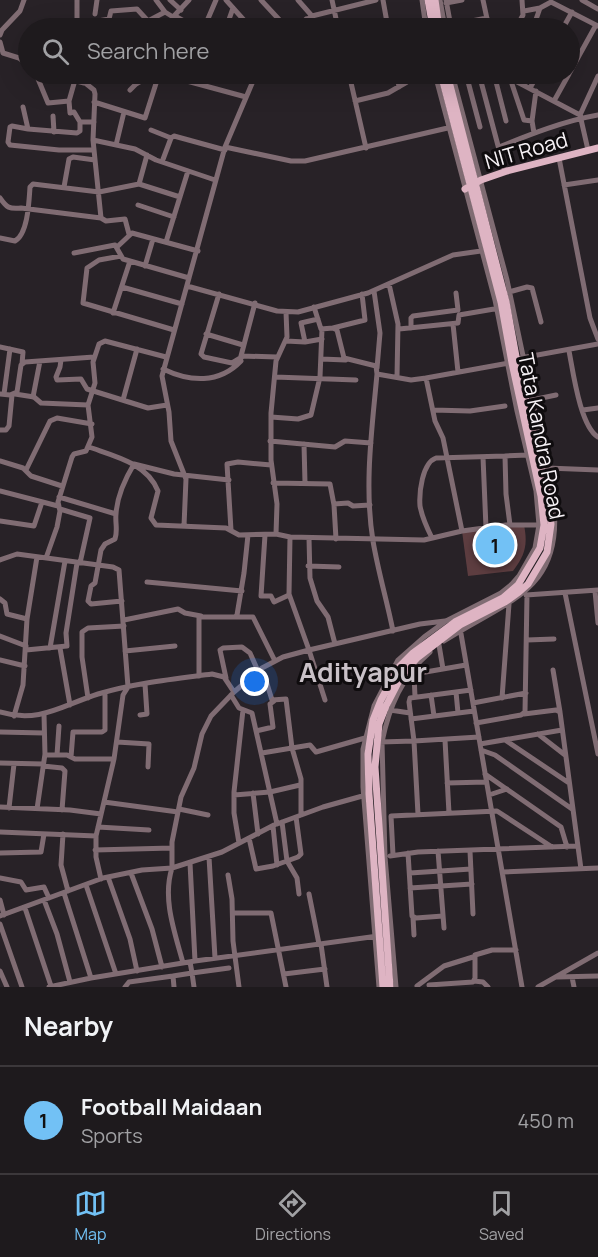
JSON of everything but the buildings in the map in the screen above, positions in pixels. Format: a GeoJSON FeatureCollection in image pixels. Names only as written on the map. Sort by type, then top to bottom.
{"type":"FeatureCollection","features":[{"type":"Feature","properties":{"kind":"main road"},"geometry":{"type":"LineString","coordinates":[[428,0],[431,18]]}},
{"type":"Feature","properties":{"kind":"main road"},"geometry":{"type":"LineString","coordinates":[[435,0],[438,18]]}},
{"type":"Feature","properties":{"kind":"main road","name":"Tata Kandra Road"},"geometry":{"type":"LineString","coordinates":[[381,987],[383,858],[370,794],[386,706],[417,658],[458,626],[507,603],[528,584],[547,552],[548,525],[515,361],[506,302],[472,184],[452,127],[442,84]]}},
{"type":"Feature","properties":{"kind":"main road","name":"Tata Kandra Road"},"geometry":{"type":"LineString","coordinates":[[449,84],[507,349],[515,361]]}},
{"type":"Feature","properties":{"kind":"main road","name":"NIT Road"},"geometry":{"type":"LineString","coordinates":[[472,184],[505,172],[598,148]]}},
{"type":"Feature","properties":{"kind":"main road","name":"Tata Kandra Road"},"geometry":{"type":"LineString","coordinates":[[390,987],[383,935],[368,753],[381,700],[399,667],[412,653],[503,598],[518,585],[540,548],[548,525]]}},
{"type":"Feature","properties":{"kind":"street"},"geometry":{"type":"LineString","coordinates":[[0,35],[20,11],[24,0]]}},
{"type":"Feature","properties":{"kind":"street"},"geometry":{"type":"LineString","coordinates":[[77,0],[77,18]]}},
{"type":"Feature","properties":{"kind":"street"},"geometry":{"type":"LineString","coordinates":[[96,14],[97,0]]}},
{"type":"Feature","properties":{"kind":"street"},"geometry":{"type":"LineString","coordinates":[[156,0],[165,12],[174,17],[188,1]]}},
{"type":"Feature","properties":{"kind":"street"},"geometry":{"type":"LineString","coordinates":[[170,0],[181,10]]}},
{"type":"Feature","properties":{"kind":"street"},"geometry":{"type":"LineString","coordinates":[[208,18],[216,0]]}},
{"type":"Feature","properties":{"kind":"street"},"geometry":{"type":"LineString","coordinates":[[226,0],[242,18]]}},
{"type":"Feature","properties":{"kind":"street"},"geometry":{"type":"LineString","coordinates":[[261,0],[278,18]]}},
{"type":"Feature","properties":{"kind":"street"},"geometry":{"type":"LineString","coordinates":[[298,0],[312,16]]}},
{"type":"Feature","properties":{"kind":"street"},"geometry":{"type":"LineString","coordinates":[[332,0],[335,18]]}},
{"type":"Feature","properties":{"kind":"street"},"geometry":{"type":"LineString","coordinates":[[308,18],[376,0]]}},
{"type":"Feature","properties":{"kind":"street"},"geometry":{"type":"LineString","coordinates":[[383,0],[386,18]]}},
{"type":"Feature","properties":{"kind":"street"},"geometry":{"type":"LineString","coordinates":[[422,0],[425,18]]}},
{"type":"Feature","properties":{"kind":"street"},"geometry":{"type":"LineString","coordinates":[[440,0],[443,18]]}},
{"type":"Feature","properties":{"kind":"street"},"geometry":{"type":"LineString","coordinates":[[449,18],[446,2],[462,0]]}},
{"type":"Feature","properties":{"kind":"street"},"geometry":{"type":"LineString","coordinates":[[483,0],[487,18]]}},
{"type":"Feature","properties":{"kind":"street"},"geometry":{"type":"LineString","coordinates":[[521,18],[524,11],[522,0]]}},
{"type":"Feature","properties":{"kind":"street"},"geometry":{"type":"LineString","coordinates":[[582,0],[598,9]]}},
{"type":"Feature","properties":{"kind":"street"},"geometry":{"type":"LineString","coordinates":[[524,11],[540,8],[549,2],[562,3],[572,12],[597,25],[580,54]]}},
{"type":"Feature","properties":{"kind":"street"},"geometry":{"type":"LineString","coordinates":[[230,18],[233,8]]}},
{"type":"Feature","properties":{"kind":"street"},"geometry":{"type":"LineString","coordinates":[[536,18],[540,8]]}},
{"type":"Feature","properties":{"kind":"street"},"geometry":{"type":"LineString","coordinates":[[109,18],[111,11],[137,9],[144,18]]}},
{"type":"Feature","properties":{"kind":"street"},"geometry":{"type":"LineString","coordinates":[[153,18],[165,12]]}},
{"type":"Feature","properties":{"kind":"street"},"geometry":{"type":"LineString","coordinates":[[569,18],[572,12]]}},
{"type":"Feature","properties":{"kind":"street"},"geometry":{"type":"LineString","coordinates":[[0,42],[3,53],[18,57]]}},
{"type":"Feature","properties":{"kind":"street"},"geometry":{"type":"LineString","coordinates":[[588,150],[580,116],[596,86],[598,76]]}},
{"type":"Feature","properties":{"kind":"street"},"geometry":{"type":"LineString","coordinates":[[40,84],[48,103],[69,101]]}},
{"type":"Feature","properties":{"kind":"street"},"geometry":{"type":"LineString","coordinates":[[74,84],[69,101],[70,112],[74,112],[80,122],[80,131],[77,133],[54,132],[10,127],[9,144],[60,150],[94,150]]}},
{"type":"Feature","properties":{"kind":"street"},"geometry":{"type":"LineString","coordinates":[[85,84],[94,90],[93,140],[101,218]]}},
{"type":"Feature","properties":{"kind":"street"},"geometry":{"type":"LineString","coordinates":[[130,90],[136,84]]}},
{"type":"Feature","properties":{"kind":"street"},"geometry":{"type":"LineString","coordinates":[[94,102],[147,118],[157,84]]}},
{"type":"Feature","properties":{"kind":"street"},"geometry":{"type":"LineString","coordinates":[[209,84],[246,97]]}},
{"type":"Feature","properties":{"kind":"street"},"geometry":{"type":"LineString","coordinates":[[184,526],[186,485],[171,441],[162,382],[163,369],[198,251],[215,180],[225,148],[252,84]]}},
{"type":"Feature","properties":{"kind":"street"},"geometry":{"type":"LineString","coordinates":[[351,84],[366,148]]}},
{"type":"Feature","properties":{"kind":"street"},"geometry":{"type":"LineString","coordinates":[[355,101],[388,93],[404,84]]}},
{"type":"Feature","properties":{"kind":"street"},"geometry":{"type":"LineString","coordinates":[[438,84],[443,94]]}},
{"type":"Feature","properties":{"kind":"street"},"geometry":{"type":"LineString","coordinates":[[411,328],[413,316],[499,308],[482,251],[454,84]]}},
{"type":"Feature","properties":{"kind":"street"},"geometry":{"type":"LineString","coordinates":[[469,84],[480,127]]}},
{"type":"Feature","properties":{"kind":"street"},"geometry":{"type":"LineString","coordinates":[[482,84],[505,172]]}},
{"type":"Feature","properties":{"kind":"street"},"geometry":{"type":"LineString","coordinates":[[497,84],[506,121]]}},
{"type":"Feature","properties":{"kind":"street"},"geometry":{"type":"LineString","coordinates":[[512,84],[524,121],[532,121]]}},
{"type":"Feature","properties":{"kind":"street"},"geometry":{"type":"LineString","coordinates":[[522,84],[580,116]]}},
{"type":"Feature","properties":{"kind":"street"},"geometry":{"type":"LineString","coordinates":[[534,133],[532,121],[535,84]]}},
{"type":"Feature","properties":{"kind":"street"},"geometry":{"type":"LineString","coordinates":[[554,100],[563,84]]}},
{"type":"Feature","properties":{"kind":"street"},"geometry":{"type":"LineString","coordinates":[[23,107],[27,129]]}},
{"type":"Feature","properties":{"kind":"street"},"geometry":{"type":"LineString","coordinates":[[116,145],[124,112]]}},
{"type":"Feature","properties":{"kind":"street"},"geometry":{"type":"LineString","coordinates":[[499,147],[580,116],[598,115]]}},
{"type":"Feature","properties":{"kind":"street"},"geometry":{"type":"LineString","coordinates":[[53,116],[54,132]]}},
{"type":"Feature","properties":{"kind":"street"},"geometry":{"type":"LineString","coordinates":[[80,122],[94,122]]}},
{"type":"Feature","properties":{"kind":"street"},"geometry":{"type":"LineString","coordinates":[[151,130],[171,138],[176,136],[225,148],[298,161],[366,148],[452,127]]}},
{"type":"Feature","properties":{"kind":"street"},"geometry":{"type":"LineString","coordinates":[[162,162],[171,138]]}},
{"type":"Feature","properties":{"kind":"street"},"geometry":{"type":"LineString","coordinates":[[93,140],[135,149],[162,162],[215,180]]}},
{"type":"Feature","properties":{"kind":"street"},"geometry":{"type":"LineString","coordinates":[[139,184],[147,155]]}},
{"type":"Feature","properties":{"kind":"street"},"geometry":{"type":"LineString","coordinates":[[64,187],[69,159],[73,157],[95,160]]}},
{"type":"Feature","properties":{"kind":"street"},"geometry":{"type":"LineString","coordinates":[[377,371],[411,380],[426,378],[569,351],[598,341],[590,318],[559,158]]}},
{"type":"Feature","properties":{"kind":"street"},"geometry":{"type":"LineString","coordinates":[[166,242],[188,171]]}},
{"type":"Feature","properties":{"kind":"street"},"geometry":{"type":"LineString","coordinates":[[564,185],[598,180]]}},
{"type":"Feature","properties":{"kind":"street"},"geometry":{"type":"LineString","coordinates":[[0,238],[18,240],[28,209],[30,187],[33,184],[99,192],[139,184],[180,196]]}},
{"type":"Feature","properties":{"kind":"street"},"geometry":{"type":"LineString","coordinates":[[472,184],[509,292],[515,361],[528,455],[536,491],[548,525],[552,550],[534,584],[517,598]]}},
{"type":"Feature","properties":{"kind":"street"},"geometry":{"type":"LineString","coordinates":[[0,198],[8,209],[28,209],[106,220],[125,219],[129,234]]}},
{"type":"Feature","properties":{"kind":"street"},"geometry":{"type":"LineString","coordinates":[[138,205],[174,217]]}},
{"type":"Feature","properties":{"kind":"street"},"geometry":{"type":"LineString","coordinates":[[117,247],[129,234],[134,233],[198,251]]}},
{"type":"Feature","properties":{"kind":"street"},"geometry":{"type":"LineString","coordinates":[[145,266],[153,239]]}},
{"type":"Feature","properties":{"kind":"street"},"geometry":{"type":"LineString","coordinates":[[74,253],[113,245],[117,247],[121,256],[130,261],[189,278]]}},
{"type":"Feature","properties":{"kind":"street"},"geometry":{"type":"LineString","coordinates":[[187,286],[286,312],[374,291],[453,255],[482,251]]}},
{"type":"Feature","properties":{"kind":"street"},"geometry":{"type":"LineString","coordinates":[[121,256],[96,261],[89,265],[85,271],[83,303],[174,330]]}},
{"type":"Feature","properties":{"kind":"street"},"geometry":{"type":"LineString","coordinates":[[113,312],[130,261]]}},
{"type":"Feature","properties":{"kind":"street"},"geometry":{"type":"LineString","coordinates":[[389,284],[399,329],[397,377]]}},
{"type":"Feature","properties":{"kind":"street"},"geometry":{"type":"LineString","coordinates":[[122,287],[182,304]]}},
{"type":"Feature","properties":{"kind":"street"},"geometry":{"type":"LineString","coordinates":[[509,292],[532,288],[541,322]]}},
{"type":"Feature","properties":{"kind":"street"},"geometry":{"type":"LineString","coordinates":[[374,291],[380,333],[371,443],[370,505],[373,540],[393,631]]}},
{"type":"Feature","properties":{"kind":"street"},"geometry":{"type":"LineString","coordinates":[[399,329],[459,323],[456,293]]}},
{"type":"Feature","properties":{"kind":"street"},"geometry":{"type":"LineString","coordinates":[[219,294],[201,354],[204,357],[230,363],[243,357],[277,357]]}},
{"type":"Feature","properties":{"kind":"street"},"geometry":{"type":"LineString","coordinates":[[322,329],[366,320],[362,294]]}},
{"type":"Feature","properties":{"kind":"street"},"geometry":{"type":"LineString","coordinates":[[243,357],[240,355],[255,303]]}},
{"type":"Feature","properties":{"kind":"street"},"geometry":{"type":"LineString","coordinates":[[271,417],[298,419],[309,417],[312,413],[320,377],[322,339],[322,329],[314,307]]}},
{"type":"Feature","properties":{"kind":"street"},"geometry":{"type":"LineString","coordinates":[[276,534],[278,509],[271,465],[271,417],[277,357],[286,341],[286,312]]}},
{"type":"Feature","properties":{"kind":"street"},"geometry":{"type":"LineString","coordinates":[[305,342],[301,323],[318,319]]}},
{"type":"Feature","properties":{"kind":"street"},"geometry":{"type":"LineString","coordinates":[[453,324],[458,372]]}},
{"type":"Feature","properties":{"kind":"street"},"geometry":{"type":"LineString","coordinates":[[333,328],[338,332],[346,360]]}},
{"type":"Feature","properties":{"kind":"street"},"geometry":{"type":"LineString","coordinates":[[206,334],[243,345]]}},
{"type":"Feature","properties":{"kind":"street"},"geometry":{"type":"LineString","coordinates":[[286,341],[305,342],[322,339]]}},
{"type":"Feature","properties":{"kind":"street"},"geometry":{"type":"LineString","coordinates":[[46,558],[56,530],[59,497],[73,455],[86,451],[92,437],[88,405],[96,380],[93,365],[99,344],[102,341],[166,357]]}},
{"type":"Feature","properties":{"kind":"street"},"geometry":{"type":"LineString","coordinates":[[0,347],[23,352],[9,426],[6,430],[0,430]]}},
{"type":"Feature","properties":{"kind":"street"},"geometry":{"type":"LineString","coordinates":[[10,349],[2,394],[33,397],[41,403],[88,405]]}},
{"type":"Feature","properties":{"kind":"street"},"geometry":{"type":"LineString","coordinates":[[123,400],[136,349]]}},
{"type":"Feature","properties":{"kind":"street"},"geometry":{"type":"LineString","coordinates":[[569,351],[576,386],[589,428],[598,436]]}},
{"type":"Feature","properties":{"kind":"street"},"geometry":{"type":"LineString","coordinates":[[21,365],[25,362],[94,357]]}},
{"type":"Feature","properties":{"kind":"street"},"geometry":{"type":"LineString","coordinates":[[163,369],[208,379],[231,371],[243,357]]}},
{"type":"Feature","properties":{"kind":"street"},"geometry":{"type":"LineString","coordinates":[[321,359],[375,365],[377,371]]}},
{"type":"Feature","properties":{"kind":"street"},"geometry":{"type":"LineString","coordinates":[[61,360],[56,380],[83,380],[86,388],[92,391],[154,408],[167,405]]}},
{"type":"Feature","properties":{"kind":"street"},"geometry":{"type":"LineString","coordinates":[[33,397],[40,361]]}},
{"type":"Feature","properties":{"kind":"street"},"geometry":{"type":"LineString","coordinates":[[0,900],[2,915],[105,878],[190,863],[209,857],[277,824],[370,794],[363,749],[365,738],[380,691],[398,660],[446,621],[501,593],[512,584],[519,576],[548,525],[554,498],[532,400],[515,361]]}},
{"type":"Feature","properties":{"kind":"street"},"geometry":{"type":"LineString","coordinates":[[274,376],[356,380]]}},
{"type":"Feature","properties":{"kind":"street"},"geometry":{"type":"LineString","coordinates":[[426,378],[435,421],[443,438],[462,531]]}},
{"type":"Feature","properties":{"kind":"street"},"geometry":{"type":"LineString","coordinates":[[532,400],[556,395]]}},
{"type":"Feature","properties":{"kind":"street"},"geometry":{"type":"LineString","coordinates":[[433,410],[470,411],[505,406]]}},
{"type":"Feature","properties":{"kind":"street"},"geometry":{"type":"LineString","coordinates":[[583,410],[598,408]]}},
{"type":"Feature","properties":{"kind":"street"},"geometry":{"type":"LineString","coordinates":[[26,470],[50,421],[57,418],[92,424]]}},
{"type":"Feature","properties":{"kind":"street"},"geometry":{"type":"LineString","coordinates":[[270,441],[335,447],[345,441],[371,443]]}},
{"type":"Feature","properties":{"kind":"street"},"geometry":{"type":"LineString","coordinates":[[304,444],[305,483]]}},
{"type":"Feature","properties":{"kind":"street"},"geometry":{"type":"LineString","coordinates":[[89,447],[134,464],[174,474],[230,480]]}},
{"type":"Feature","properties":{"kind":"street"},"geometry":{"type":"LineString","coordinates":[[432,538],[422,513],[420,496],[429,462],[432,459],[528,455]]}},
{"type":"Feature","properties":{"kind":"street"},"geometry":{"type":"LineString","coordinates":[[506,456],[506,494],[510,525]]}},
{"type":"Feature","properties":{"kind":"street"},"geometry":{"type":"LineString","coordinates":[[483,457],[486,528]]}},
{"type":"Feature","properties":{"kind":"street"},"geometry":{"type":"LineString","coordinates":[[0,461],[26,470],[31,476],[62,486]]}},
{"type":"Feature","properties":{"kind":"street"},"geometry":{"type":"LineString","coordinates":[[231,530],[228,463],[271,465]]}},
{"type":"Feature","properties":{"kind":"street"},"geometry":{"type":"LineString","coordinates":[[134,464],[148,475],[158,490],[152,518],[153,522],[160,525],[231,530],[237,534],[248,535],[276,534],[290,537],[373,540],[432,538],[462,531],[510,525],[548,525]]}},
{"type":"Feature","properties":{"kind":"street"},"geometry":{"type":"LineString","coordinates":[[122,601],[89,603],[91,586],[95,583],[103,546],[114,539],[116,534],[116,514],[123,484],[134,464]]}},
{"type":"Feature","properties":{"kind":"street"},"geometry":{"type":"LineString","coordinates":[[547,468],[598,470]]}},
{"type":"Feature","properties":{"kind":"street"},"geometry":{"type":"LineString","coordinates":[[273,483],[330,484],[334,504],[336,539]]}},
{"type":"Feature","properties":{"kind":"street"},"geometry":{"type":"LineString","coordinates":[[0,491],[90,518],[78,563],[66,633],[66,646],[26,648],[0,636]]}},
{"type":"Feature","properties":{"kind":"street"},"geometry":{"type":"LineString","coordinates":[[59,497],[116,514]]}},
{"type":"Feature","properties":{"kind":"street"},"geometry":{"type":"LineString","coordinates":[[0,521],[34,526],[37,523],[42,502]]}},
{"type":"Feature","properties":{"kind":"street"},"geometry":{"type":"LineString","coordinates":[[334,504],[348,502],[353,506],[370,505]]}},
{"type":"Feature","properties":{"kind":"street"},"geometry":{"type":"LineString","coordinates":[[235,617],[242,591],[248,535]]}},
{"type":"Feature","properties":{"kind":"street"},"geometry":{"type":"LineString","coordinates":[[265,535],[261,594],[271,596],[274,602],[289,595]]}},
{"type":"Feature","properties":{"kind":"street"},"geometry":{"type":"LineString","coordinates":[[290,537],[289,595],[325,700]]}},
{"type":"Feature","properties":{"kind":"street"},"geometry":{"type":"LineString","coordinates":[[309,538],[308,566],[312,588],[317,601],[328,617],[335,644]]}},
{"type":"Feature","properties":{"kind":"street"},"geometry":{"type":"LineString","coordinates":[[0,560],[14,555],[118,569],[128,687],[123,695],[114,759],[96,836],[95,850],[130,939],[137,971]]}},
{"type":"Feature","properties":{"kind":"street"},"geometry":{"type":"LineString","coordinates":[[14,716],[23,685],[27,619],[36,557]]}},
{"type":"Feature","properties":{"kind":"street"},"geometry":{"type":"LineString","coordinates":[[50,648],[65,561]]}},
{"type":"Feature","properties":{"kind":"street"},"geometry":{"type":"LineString","coordinates":[[308,566],[339,567]]}},
{"type":"Feature","properties":{"kind":"street"},"geometry":{"type":"LineString","coordinates":[[147,582],[242,591]]}},
{"type":"Feature","properties":{"kind":"street"},"geometry":{"type":"LineString","coordinates":[[502,698],[507,603],[527,595],[597,590],[598,623]]}},
{"type":"Feature","properties":{"kind":"street"},"geometry":{"type":"LineString","coordinates":[[565,593],[598,754]]}},
{"type":"Feature","properties":{"kind":"street"},"geometry":{"type":"LineString","coordinates":[[524,714],[527,595]]}},
{"type":"Feature","properties":{"kind":"street"},"geometry":{"type":"LineString","coordinates":[[0,599],[5,603],[7,614],[27,619]]}},
{"type":"Feature","properties":{"kind":"street"},"geometry":{"type":"LineString","coordinates":[[88,698],[82,657],[82,632],[88,628],[124,623],[178,609],[201,616],[253,617],[275,661]]}},
{"type":"Feature","properties":{"kind":"street"},"geometry":{"type":"LineString","coordinates":[[199,676],[201,616]]}},
{"type":"Feature","properties":{"kind":"street"},"geometry":{"type":"LineString","coordinates":[[183,963],[169,900],[168,883],[179,810],[206,724],[211,716],[258,671],[275,661],[309,650],[420,624],[446,621],[458,626]]}},
{"type":"Feature","properties":{"kind":"street"},"geometry":{"type":"LineString","coordinates":[[458,626],[413,667],[397,688],[379,742],[383,858],[408,853],[577,846]]}},
{"type":"Feature","properties":{"kind":"street"},"geometry":{"type":"LineString","coordinates":[[458,626],[522,987]]}},
{"type":"Feature","properties":{"kind":"street"},"geometry":{"type":"LineString","coordinates":[[527,640],[554,639]]}},
{"type":"Feature","properties":{"kind":"street"},"geometry":{"type":"LineString","coordinates":[[439,645],[443,669]]}},
{"type":"Feature","properties":{"kind":"street"},"geometry":{"type":"LineString","coordinates":[[125,651],[175,646]]}},
{"type":"Feature","properties":{"kind":"street"},"geometry":{"type":"LineString","coordinates":[[274,701],[271,699],[264,674],[258,671],[246,649],[238,646],[223,648],[220,652],[226,680],[237,707],[251,712],[277,824],[287,861],[297,878],[299,894]]}},
{"type":"Feature","properties":{"kind":"street"},"geometry":{"type":"LineString","coordinates":[[60,648],[70,705]]}},
{"type":"Feature","properties":{"kind":"street"},"geometry":{"type":"LineString","coordinates":[[0,660],[25,666]]}},
{"type":"Feature","properties":{"kind":"street"},"geometry":{"type":"LineString","coordinates":[[415,697],[414,674],[466,665]]}},
{"type":"Feature","properties":{"kind":"street"},"geometry":{"type":"LineString","coordinates":[[553,670],[580,869]]}},
{"type":"Feature","properties":{"kind":"street"},"geometry":{"type":"LineString","coordinates":[[0,712],[14,716],[44,714],[128,687],[217,674],[226,680]]}},
{"type":"Feature","properties":{"kind":"street"},"geometry":{"type":"LineString","coordinates":[[140,715],[147,714],[145,684]]}},
{"type":"Feature","properties":{"kind":"street"},"geometry":{"type":"LineString","coordinates":[[418,814],[409,700],[415,697],[471,690]]}},
{"type":"Feature","properties":{"kind":"street"},"geometry":{"type":"LineString","coordinates":[[456,692],[458,713]]}},
{"type":"Feature","properties":{"kind":"street"},"geometry":{"type":"LineString","coordinates":[[71,757],[73,732],[102,732],[105,730],[105,693]]}},
{"type":"Feature","properties":{"kind":"street"},"geometry":{"type":"LineString","coordinates":[[473,703],[526,693]]}},
{"type":"Feature","properties":{"kind":"street"},"geometry":{"type":"LineString","coordinates":[[431,695],[434,716]]}},
{"type":"Feature","properties":{"kind":"street"},"geometry":{"type":"LineString","coordinates":[[249,838],[256,869],[277,865],[301,854],[299,816],[301,779],[292,748],[286,700],[274,701],[270,704],[273,727],[256,731]]}},
{"type":"Feature","properties":{"kind":"street"},"geometry":{"type":"LineString","coordinates":[[239,843],[234,795],[243,710]]}},
{"type":"Feature","properties":{"kind":"street"},"geometry":{"type":"LineString","coordinates":[[390,710],[411,716],[434,716],[474,711]]}},
{"type":"Feature","properties":{"kind":"street"},"geometry":{"type":"LineString","coordinates":[[476,723],[524,714],[556,710],[560,712]]}},
{"type":"Feature","properties":{"kind":"street"},"geometry":{"type":"LineString","coordinates":[[37,809],[45,754],[44,714]]}},
{"type":"Feature","properties":{"kind":"street"},"geometry":{"type":"LineString","coordinates":[[590,717],[598,716]]}},
{"type":"Feature","properties":{"kind":"street"},"geometry":{"type":"LineString","coordinates":[[57,755],[59,726]]}},
{"type":"Feature","properties":{"kind":"street"},"geometry":{"type":"LineString","coordinates":[[379,742],[445,740],[480,744],[562,730]]}},
{"type":"Feature","properties":{"kind":"street"},"geometry":{"type":"LineString","coordinates":[[0,732],[44,733]]}},
{"type":"Feature","properties":{"kind":"street"},"geometry":{"type":"LineString","coordinates":[[538,734],[565,755]]}},
{"type":"Feature","properties":{"kind":"street"},"geometry":{"type":"LineString","coordinates":[[262,753],[310,745],[316,752],[365,738]]}},
{"type":"Feature","properties":{"kind":"street"},"geometry":{"type":"LineString","coordinates":[[445,740],[449,813]]}},
{"type":"Feature","properties":{"kind":"street"},"geometry":{"type":"LineString","coordinates":[[505,740],[569,783]]}},
{"type":"Feature","properties":{"kind":"street"},"geometry":{"type":"LineString","coordinates":[[117,742],[149,744],[148,767]]}},
{"type":"Feature","properties":{"kind":"street"},"geometry":{"type":"LineString","coordinates":[[480,744],[572,809]]}},
{"type":"Feature","properties":{"kind":"street"},"geometry":{"type":"LineString","coordinates":[[45,754],[67,754],[75,759],[114,759]]}},
{"type":"Feature","properties":{"kind":"street"},"geometry":{"type":"LineString","coordinates":[[0,763],[62,768],[65,771],[62,810]]}},
{"type":"Feature","properties":{"kind":"street"},"geometry":{"type":"LineString","coordinates":[[9,808],[14,764]]}},
{"type":"Feature","properties":{"kind":"street"},"geometry":{"type":"LineString","coordinates":[[485,774],[561,827],[567,847]]}},
{"type":"Feature","properties":{"kind":"street"},"geometry":{"type":"LineString","coordinates":[[447,783],[486,782]]}},
{"type":"Feature","properties":{"kind":"street"},"geometry":{"type":"LineString","coordinates":[[234,795],[270,792],[300,785]]}},
{"type":"Feature","properties":{"kind":"street"},"geometry":{"type":"LineString","coordinates":[[489,795],[507,789]]}},
{"type":"Feature","properties":{"kind":"street"},"geometry":{"type":"LineString","coordinates":[[252,793],[258,834]]}},
{"type":"Feature","properties":{"kind":"street"},"geometry":{"type":"LineString","coordinates":[[104,802],[208,815]]}},
{"type":"Feature","properties":{"kind":"street"},"geometry":{"type":"LineString","coordinates":[[0,807],[101,814]]}},
{"type":"Feature","properties":{"kind":"street"},"geometry":{"type":"LineString","coordinates":[[383,812],[391,816],[497,811],[552,847]]}},
{"type":"Feature","properties":{"kind":"street"},"geometry":{"type":"LineString","coordinates":[[391,816],[393,855]]}},
{"type":"Feature","properties":{"kind":"street"},"geometry":{"type":"LineString","coordinates":[[277,824],[277,865]]}},
{"type":"Feature","properties":{"kind":"street"},"geometry":{"type":"LineString","coordinates":[[98,827],[149,830]]}},
{"type":"Feature","properties":{"kind":"street"},"geometry":{"type":"LineString","coordinates":[[0,832],[96,836]]}},
{"type":"Feature","properties":{"kind":"street"},"geometry":{"type":"LineString","coordinates":[[0,853],[41,852],[44,834]]}},
{"type":"Feature","properties":{"kind":"street"},"geometry":{"type":"LineString","coordinates":[[63,834],[61,865],[66,892],[91,978]]}},
{"type":"Feature","properties":{"kind":"street"},"geometry":{"type":"LineString","coordinates":[[95,850],[172,848]]}},
{"type":"Feature","properties":{"kind":"street"},"geometry":{"type":"LineString","coordinates":[[470,850],[473,914]]}},
{"type":"Feature","properties":{"kind":"street"},"geometry":{"type":"LineString","coordinates":[[438,852],[444,928]]}},
{"type":"Feature","properties":{"kind":"street"},"geometry":{"type":"LineString","coordinates":[[408,853],[414,935]]}},
{"type":"Feature","properties":{"kind":"street"},"geometry":{"type":"LineString","coordinates":[[209,857],[215,958]]}},
{"type":"Feature","properties":{"kind":"street"},"geometry":{"type":"LineString","coordinates":[[190,863],[194,987]]}},
{"type":"Feature","properties":{"kind":"street"},"geometry":{"type":"LineString","coordinates":[[502,872],[598,868]]}},
{"type":"Feature","properties":{"kind":"street"},"geometry":{"type":"LineString","coordinates":[[410,873],[471,869]]}},
{"type":"Feature","properties":{"kind":"street"},"geometry":{"type":"LineString","coordinates":[[131,873],[152,929],[162,967]]}},
{"type":"Feature","properties":{"kind":"street"},"geometry":{"type":"LineString","coordinates":[[228,875],[239,987]]}},
{"type":"Feature","properties":{"kind":"street"},"geometry":{"type":"LineString","coordinates":[[0,878],[21,882],[26,890],[44,887],[70,982]]}},
{"type":"Feature","properties":{"kind":"street"},"geometry":{"type":"LineString","coordinates":[[410,888],[472,884]]}},
{"type":"Feature","properties":{"kind":"street"},"geometry":{"type":"LineString","coordinates":[[86,885],[116,974]]}},
{"type":"Feature","properties":{"kind":"street"},"geometry":{"type":"LineString","coordinates":[[309,894],[327,987]]}},
{"type":"Feature","properties":{"kind":"street"},"geometry":{"type":"LineString","coordinates":[[25,908],[49,987],[193,961],[383,935],[396,987]]}},
{"type":"Feature","properties":{"kind":"street"},"geometry":{"type":"LineString","coordinates":[[233,913],[271,913],[286,987]]}},
{"type":"Feature","properties":{"kind":"street"},"geometry":{"type":"LineString","coordinates":[[413,917],[443,916]]}},
{"type":"Feature","properties":{"kind":"street"},"geometry":{"type":"LineString","coordinates":[[0,924],[22,987]]}},
{"type":"Feature","properties":{"kind":"street"},"geometry":{"type":"LineString","coordinates":[[417,986],[444,966],[485,951],[516,950]]}},
{"type":"Feature","properties":{"kind":"street"},"geometry":{"type":"LineString","coordinates":[[538,987],[598,952]]}},
{"type":"Feature","properties":{"kind":"street"},"geometry":{"type":"LineString","coordinates":[[473,957],[474,981]]}},
{"type":"Feature","properties":{"kind":"street"},"geometry":{"type":"LineString","coordinates":[[125,987],[129,982],[229,968]]}},
{"type":"Feature","properties":{"kind":"street"},"geometry":{"type":"LineString","coordinates":[[284,975],[325,969]]}},
{"type":"Feature","properties":{"kind":"street"},"geometry":{"type":"LineString","coordinates":[[0,972],[7,987]]}},
{"type":"Feature","properties":{"kind":"street"},"geometry":{"type":"LineString","coordinates":[[173,976],[174,987]]}},
{"type":"Feature","properties":{"kind":"street"},"geometry":{"type":"LineString","coordinates":[[555,977],[598,976]]}},
{"type":"Feature","properties":{"kind":"street"},"geometry":{"type":"LineString","coordinates":[[572,977],[574,987]]}},
{"type":"Feature","properties":{"kind":"street"},"geometry":{"type":"LineString","coordinates":[[429,986],[474,981],[483,982],[488,987]]}},
{"type":"Feature","properties":{"kind":"shaded area"},"geometry":{"type":"Polygon","coordinates":[[[524,525],[526,538],[524,550],[513,571],[468,576],[462,531],[524,525]]]}},
{"type":"Feature","properties":{"kind":"place","name":"Football Maidaan"},"geometry":{"type":"Point","coordinates":[495,545]}},
{"type":"Feature","properties":{"kind":"district","name":"Adityapur"},"geometry":{"type":"Point","coordinates":[363,671]}}]}
